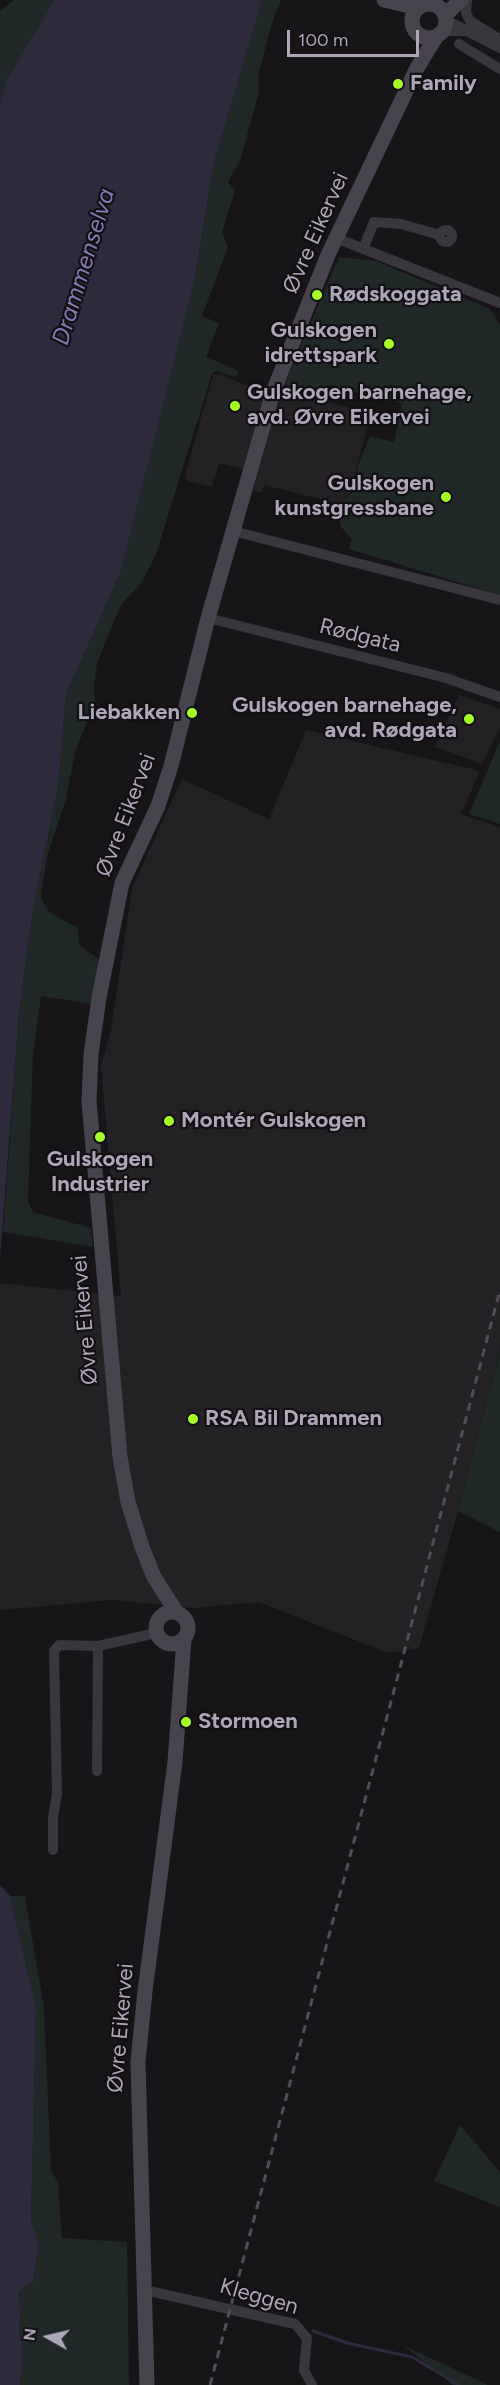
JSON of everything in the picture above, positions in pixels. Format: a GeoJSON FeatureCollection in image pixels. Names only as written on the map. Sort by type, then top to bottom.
{"type":"FeatureCollection","features":[{"type":"Feature","properties":{"kind":"main road"},"geometry":{"type":"LineString","coordinates":[[435,21],[461,0]]}},
{"type":"Feature","properties":{"kind":"main road"},"geometry":{"type":"LineString","coordinates":[[386,1],[435,21]]}},
{"type":"Feature","properties":{"kind":"main road"},"geometry":{"type":"LineString","coordinates":[[386,1],[418,8],[435,21]]}},
{"type":"Feature","properties":{"kind":"main road","name":"Øvre Eikervei"},"geometry":{"type":"LineString","coordinates":[[180,1677],[161,1632],[154,1577],[128,1502],[120,1457],[89,1101],[91,1054],[99,998],[122,882],[158,806],[171,766],[208,618],[273,392],[336,238],[417,68],[435,21]]}},
{"type":"Feature","properties":{"kind":"main road","name":"Øvre Eikervei"},"geometry":{"type":"LineString","coordinates":[[154,1577],[177,1613]]}},
{"type":"Feature","properties":{"kind":"main road"},"geometry":{"type":"LineString","coordinates":[[167,1613],[177,1613],[187,1624],[184,1639],[176,1644],[161,1632],[167,1613]]}},
{"type":"Feature","properties":{"kind":"main road","name":"Øvre Eikervei"},"geometry":{"type":"LineString","coordinates":[[147,2385],[138,2104],[139,2053],[175,1762],[184,1639]]}},
{"type":"Feature","properties":{"kind":"street"},"geometry":{"type":"LineString","coordinates":[[467,0],[466,13],[470,21],[500,39]]}},
{"type":"Feature","properties":{"kind":"street"},"geometry":{"type":"LineString","coordinates":[[435,21],[465,31],[500,48]]}},
{"type":"Feature","properties":{"kind":"street"},"geometry":{"type":"LineString","coordinates":[[459,44],[500,69]]}},
{"type":"Feature","properties":{"kind":"street"},"geometry":{"type":"LineString","coordinates":[[363,249],[375,222],[401,224],[440,235]]}},
{"type":"Feature","properties":{"kind":"street"},"geometry":{"type":"LineString","coordinates":[[336,238],[500,306]]}},
{"type":"Feature","properties":{"kind":"street"},"geometry":{"type":"LineString","coordinates":[[233,531],[500,600]]}},
{"type":"Feature","properties":{"kind":"street","name":"Rødgata"},"geometry":{"type":"LineString","coordinates":[[208,618],[446,678],[500,697]]}},
{"type":"Feature","properties":{"kind":"street"},"geometry":{"type":"LineString","coordinates":[[53,1850],[53,1817],[57,1794],[54,1651],[59,1645],[98,1646],[161,1632]]}},
{"type":"Feature","properties":{"kind":"street"},"geometry":{"type":"LineString","coordinates":[[97,1771],[98,1646]]}},
{"type":"Feature","properties":{"kind":"street","name":"Kleggen"},"geometry":{"type":"LineString","coordinates":[[145,2290],[296,2324],[307,2338],[304,2370],[312,2385]]}},
{"type":"Feature","properties":{"kind":"shaded area"},"geometry":{"type":"Polygon","coordinates":[[[14,0],[55,0],[0,104],[0,11],[14,0]]]}},
{"type":"Feature","properties":{"kind":"shaded area"},"geometry":{"type":"Polygon","coordinates":[[[262,0],[281,0],[271,26],[258,77],[259,92],[240,161],[228,182],[235,191],[222,232],[228,247],[202,316],[219,323],[206,357],[239,371],[236,377],[216,371],[212,374],[156,554],[142,582],[121,605],[97,664],[94,685],[95,702],[75,752],[66,799],[48,853],[42,886],[41,898],[49,912],[78,928],[79,945],[100,960],[92,1004],[41,996],[33,1054],[28,1201],[33,1212],[91,1228],[93,1247],[3,1232],[19,1012],[33,909],[58,787],[66,694],[121,571],[195,278],[213,166],[262,0]]]}},
{"type":"Feature","properties":{"kind":"shaded area"},"geometry":{"type":"Polygon","coordinates":[[[339,257],[376,261],[490,309],[500,324],[500,595],[349,549],[352,539],[341,527],[335,505],[352,493],[359,463],[370,436],[394,442],[402,403],[327,386],[310,391],[284,385],[339,257]]]}},
{"type":"Feature","properties":{"kind":"shaded area"},"geometry":{"type":"Polygon","coordinates":[[[220,374],[265,393],[243,469],[219,463],[212,487],[188,481],[185,476],[213,375],[220,374]]]}},
{"type":"Feature","properties":{"kind":"shaded area"},"geometry":{"type":"Polygon","coordinates":[[[281,390],[371,413],[350,493],[337,503],[264,485],[262,492],[253,491],[281,390]]]}},
{"type":"Feature","properties":{"kind":"shaded area"},"geometry":{"type":"Polygon","coordinates":[[[459,695],[500,709],[500,727],[482,764],[435,747],[459,695]]]}},
{"type":"Feature","properties":{"kind":"shaded area"},"geometry":{"type":"Polygon","coordinates":[[[306,730],[480,771],[461,814],[500,827],[500,1348],[458,1511],[419,1648],[388,1653],[259,1602],[193,1608],[112,1600],[0,1610],[0,1283],[121,1296],[101,1066],[111,1030],[132,888],[182,779],[269,819],[306,730]]]}},
{"type":"Feature","properties":{"kind":"shaded area"},"geometry":{"type":"Polygon","coordinates":[[[500,741],[500,824],[469,814],[500,741]]]}},
{"type":"Feature","properties":{"kind":"shaded area"},"geometry":{"type":"Polygon","coordinates":[[[500,1350],[500,1532],[458,1511],[500,1350]]]}},
{"type":"Feature","properties":{"kind":"shaded area"},"geometry":{"type":"Polygon","coordinates":[[[10,1896],[25,1896],[44,2008],[51,2171],[58,2182],[62,2238],[127,2242],[129,2385],[20,2385],[23,2350],[19,2331],[21,2307],[18,2294],[23,2287],[33,2282],[39,2246],[31,2220],[36,2008],[10,1896]]]}},
{"type":"Feature","properties":{"kind":"shaded area"},"geometry":{"type":"Polygon","coordinates":[[[460,2125],[500,2172],[500,2207],[434,2181],[460,2125]]]}},
{"type":"Feature","properties":{"kind":"shaded area"},"geometry":{"type":"Polygon","coordinates":[[[403,2345],[486,2384],[488,2385],[453,2385],[403,2345]]]}},
{"type":"Feature","properties":{"kind":"water","name":"Drammenselva"},"geometry":{"type":"Polygon","coordinates":[[[55,0],[262,0],[213,166],[195,278],[121,571],[66,694],[58,787],[33,909],[19,1012],[0,1259],[0,104],[7,80],[55,0]]]}},
{"type":"Feature","properties":{"kind":"water"},"geometry":{"type":"Polygon","coordinates":[[[0,1885],[10,1896],[36,2008],[31,2220],[39,2246],[33,2282],[23,2287],[18,2294],[21,2307],[19,2331],[23,2350],[20,2385],[0,2385],[0,1885]]]}},
{"type":"Feature","properties":{"kind":"waterway"},"geometry":{"type":"LineString","coordinates":[[313,2331],[347,2343],[412,2357],[459,2385]]}},
{"type":"Feature","properties":{"kind":"railway"},"geometry":{"type":"LineString","coordinates":[[210,2385],[500,1290]]}},
{"type":"Feature","properties":{"kind":"place","name":"Family"},"geometry":{"type":"Point","coordinates":[398,84]}},
{"type":"Feature","properties":{"kind":"place","name":"Rødskoggata"},"geometry":{"type":"Point","coordinates":[317,295]}},
{"type":"Feature","properties":{"kind":"place","name":"Gulskogen idrettspark"},"geometry":{"type":"Point","coordinates":[389,344]}},
{"type":"Feature","properties":{"kind":"place","name":"Gulskogen barnehage, avd. Øvre Eikervei"},"geometry":{"type":"Point","coordinates":[235,406]}},
{"type":"Feature","properties":{"kind":"place","name":"Gulskogen kunstgressbane"},"geometry":{"type":"Point","coordinates":[446,497]}},
{"type":"Feature","properties":{"kind":"place","name":"Liebakken"},"geometry":{"type":"Point","coordinates":[192,713]}},
{"type":"Feature","properties":{"kind":"place","name":"Gulskogen barnehage, avd. Rødgata"},"geometry":{"type":"Point","coordinates":[469,719]}},
{"type":"Feature","properties":{"kind":"place","name":"Montér Gulskogen"},"geometry":{"type":"Point","coordinates":[169,1121]}},
{"type":"Feature","properties":{"kind":"place","name":"Gulskogen Industrier"},"geometry":{"type":"Point","coordinates":[100,1137]}},
{"type":"Feature","properties":{"kind":"place","name":"RSA Bil Drammen"},"geometry":{"type":"Point","coordinates":[193,1419]}},
{"type":"Feature","properties":{"kind":"place","name":"Stormoen"},"geometry":{"type":"Point","coordinates":[186,1722]}}]}
